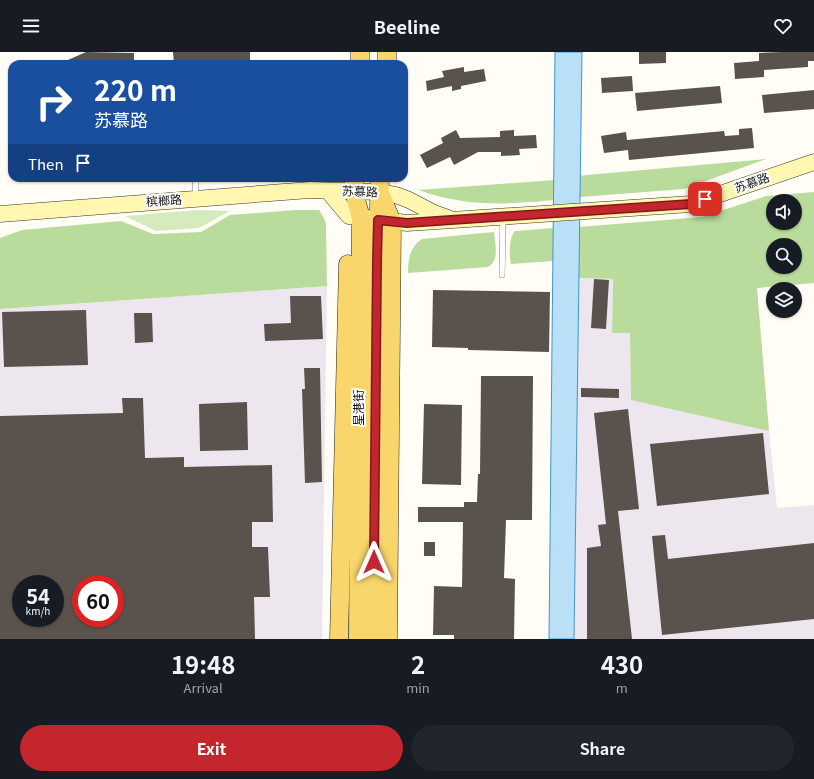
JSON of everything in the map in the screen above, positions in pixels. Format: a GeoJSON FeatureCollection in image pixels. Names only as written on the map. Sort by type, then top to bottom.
{"type":"FeatureCollection","features":[{"type":"Feature","properties":{"kind":"main road","name":"苏慕路"},"geometry":{"type":"LineString","coordinates":[[328,190],[370,219],[407,223],[691,204],[814,162]]}},
{"type":"Feature","properties":{"kind":"main road","name":"苏慕路"},"geometry":{"type":"LineString","coordinates":[[328,190],[354,185],[380,185],[396,195],[434,213],[451,219]]}},
{"type":"Feature","properties":{"kind":"main road"},"geometry":{"type":"LineString","coordinates":[[354,185],[370,219],[388,639]]}},
{"type":"Feature","properties":{"kind":"main road"},"geometry":{"type":"LineString","coordinates":[[339,639],[370,219],[380,185]]}},
{"type":"Feature","properties":{"kind":"main road","name":"槟榔路"},"geometry":{"type":"LineString","coordinates":[[0,214],[310,190],[328,190]]}},
{"type":"Feature","properties":{"kind":"main road","name":"星港街"},"geometry":{"type":"LineString","coordinates":[[358,639],[367,378],[370,219]]}},
{"type":"Feature","properties":{"kind":"main road","name":"星港街"},"geometry":{"type":"LineString","coordinates":[[367,378],[374,639]]}},
{"type":"Feature","properties":{"kind":"lane"},"geometry":{"type":"LineString","coordinates":[[195,182],[196,199]]}},
{"type":"Feature","properties":{"kind":"lane"},"geometry":{"type":"LineString","coordinates":[[502,275],[503,216]]}},
{"type":"Feature","properties":{"kind":"shaded area"},"geometry":{"type":"Polygon","coordinates":[[[579,278],[613,279],[612,333],[630,333],[632,400],[769,431],[777,508],[814,505],[814,639],[574,639],[579,278]]]}},
{"type":"Feature","properties":{"kind":"shaded area"},"geometry":{"type":"Polygon","coordinates":[[[327,286],[322,639],[0,639],[0,309],[327,286]]]}},
{"type":"Feature","properties":{"kind":"green space"},"geometry":{"type":"Polygon","coordinates":[[[766,159],[684,189],[580,197],[580,176],[766,159]]]}},
{"type":"Feature","properties":{"kind":"green space"},"geometry":{"type":"Polygon","coordinates":[[[554,180],[553,200],[535,202],[501,204],[469,202],[436,196],[418,190],[554,180]]]}},
{"type":"Feature","properties":{"kind":"green space"},"geometry":{"type":"Polygon","coordinates":[[[814,192],[814,283],[802,284],[802,282],[766,282],[766,287],[757,288],[769,431],[631,400],[630,333],[612,333],[613,279],[579,278],[579,227],[702,217],[766,196],[766,230],[802,230],[802,194],[790,194],[814,192]]]}},
{"type":"Feature","properties":{"kind":"green space"},"geometry":{"type":"Polygon","coordinates":[[[198,210],[230,211],[199,228],[156,231],[125,216],[198,210]]]}},
{"type":"Feature","properties":{"kind":"green space"},"geometry":{"type":"Polygon","coordinates":[[[295,210],[319,210],[324,218],[326,224],[327,286],[0,309],[0,238],[22,230],[121,221],[153,234],[201,232],[230,215],[295,210]]]}},
{"type":"Feature","properties":{"kind":"green space"},"geometry":{"type":"Polygon","coordinates":[[[553,228],[553,261],[511,264],[511,242],[515,231],[553,228]]]}},
{"type":"Feature","properties":{"kind":"green space"},"geometry":{"type":"Polygon","coordinates":[[[494,232],[496,251],[492,264],[488,267],[408,273],[410,254],[418,242],[422,239],[494,232]]]}},
{"type":"Feature","properties":{"kind":"water"},"geometry":{"type":"Polygon","coordinates":[[[555,52],[582,52],[574,639],[549,639],[555,52]]]}},
{"type":"Feature","properties":{"kind":"building"},"geometry":{"type":"Polygon","coordinates":[[[86,52],[134,53],[134,60],[68,60],[86,52]]]}},
{"type":"Feature","properties":{"kind":"building"},"geometry":{"type":"Polygon","coordinates":[[[173,52],[250,52],[250,60],[174,60],[173,52]]]}},
{"type":"Feature","properties":{"kind":"building"},"geometry":{"type":"Polygon","coordinates":[[[639,52],[666,52],[666,63],[639,64],[639,52]]]}},
{"type":"Feature","properties":{"kind":"building"},"geometry":{"type":"Polygon","coordinates":[[[814,52],[814,61],[808,61],[808,67],[764,70],[764,77],[735,79],[734,63],[759,61],[759,53],[814,52]]]}},
{"type":"Feature","properties":{"kind":"building"},"geometry":{"type":"Polygon","coordinates":[[[464,67],[464,72],[484,69],[486,81],[461,86],[461,89],[452,91],[452,86],[427,91],[426,81],[444,77],[442,71],[464,67]]]}},
{"type":"Feature","properties":{"kind":"building"},"geometry":{"type":"Polygon","coordinates":[[[632,76],[633,91],[602,93],[601,78],[632,76]]]}},
{"type":"Feature","properties":{"kind":"building"},"geometry":{"type":"Polygon","coordinates":[[[720,86],[722,103],[637,111],[635,93],[720,86]]]}},
{"type":"Feature","properties":{"kind":"building"},"geometry":{"type":"Polygon","coordinates":[[[814,90],[814,109],[764,113],[762,95],[814,90]]]}},
{"type":"Feature","properties":{"kind":"building"},"geometry":{"type":"Polygon","coordinates":[[[752,128],[754,148],[629,160],[628,150],[604,153],[601,136],[626,132],[627,140],[724,131],[725,136],[739,135],[739,129],[752,128]]]}},
{"type":"Feature","properties":{"kind":"building"},"geometry":{"type":"Polygon","coordinates":[[[456,130],[460,138],[500,137],[500,131],[514,130],[514,136],[536,135],[537,148],[519,149],[520,155],[501,156],[501,152],[478,152],[454,165],[450,157],[427,168],[420,155],[443,143],[441,138],[456,130]]]}},
{"type":"Feature","properties":{"kind":"building"},"geometry":{"type":"Polygon","coordinates":[[[594,279],[609,280],[606,329],[591,328],[594,279]]]}},
{"type":"Feature","properties":{"kind":"building"},"geometry":{"type":"Polygon","coordinates":[[[433,290],[550,292],[549,352],[468,350],[468,348],[432,347],[433,290]]]}},
{"type":"Feature","properties":{"kind":"building"},"geometry":{"type":"Polygon","coordinates":[[[290,296],[321,296],[323,339],[265,341],[264,324],[291,323],[290,296]]]}},
{"type":"Feature","properties":{"kind":"building"},"geometry":{"type":"Polygon","coordinates":[[[86,310],[88,365],[4,367],[2,312],[86,310]]]}},
{"type":"Feature","properties":{"kind":"building"},"geometry":{"type":"Polygon","coordinates":[[[134,313],[152,313],[153,342],[135,343],[134,313]]]}},
{"type":"Feature","properties":{"kind":"building"},"geometry":{"type":"Polygon","coordinates":[[[304,368],[320,368],[322,482],[305,483],[302,389],[305,389],[304,368]]]}},
{"type":"Feature","properties":{"kind":"building"},"geometry":{"type":"Polygon","coordinates":[[[481,376],[533,376],[532,520],[506,520],[504,578],[515,579],[514,639],[454,639],[454,635],[433,635],[434,586],[462,587],[463,522],[418,522],[418,507],[464,507],[464,502],[477,502],[478,474],[480,474],[481,376]]]}},
{"type":"Feature","properties":{"kind":"building"},"geometry":{"type":"Polygon","coordinates":[[[581,388],[619,389],[619,398],[581,397],[581,388]]]}},
{"type":"Feature","properties":{"kind":"building"},"geometry":{"type":"Polygon","coordinates":[[[122,398],[143,398],[145,458],[184,457],[184,467],[272,465],[273,522],[252,522],[252,547],[268,547],[270,597],[254,597],[255,639],[0,639],[0,416],[123,413],[122,398]]]}},
{"type":"Feature","properties":{"kind":"building"},"geometry":{"type":"Polygon","coordinates":[[[247,402],[248,450],[200,451],[199,404],[247,402]]]}},
{"type":"Feature","properties":{"kind":"building"},"geometry":{"type":"Polygon","coordinates":[[[424,404],[462,405],[461,485],[422,484],[424,404]]]}},
{"type":"Feature","properties":{"kind":"building"},"geometry":{"type":"Polygon","coordinates":[[[628,409],[639,509],[618,511],[632,639],[587,639],[587,548],[601,546],[598,525],[606,524],[594,413],[628,409]]]}},
{"type":"Feature","properties":{"kind":"building"},"geometry":{"type":"Polygon","coordinates":[[[763,433],[769,494],[657,506],[650,444],[763,433]]]}},
{"type":"Feature","properties":{"kind":"building"},"geometry":{"type":"Polygon","coordinates":[[[665,535],[668,559],[814,543],[814,619],[662,635],[652,536],[665,535]]]}},
{"type":"Feature","properties":{"kind":"building"},"geometry":{"type":"Polygon","coordinates":[[[424,542],[435,542],[435,556],[424,556],[424,542]]]}},
{"type":"Feature","properties":{"kind":"route"},"geometry":{"type":"LineString","coordinates":[[374,562],[378,220],[407,223],[691,204],[705,199]]}}]}
